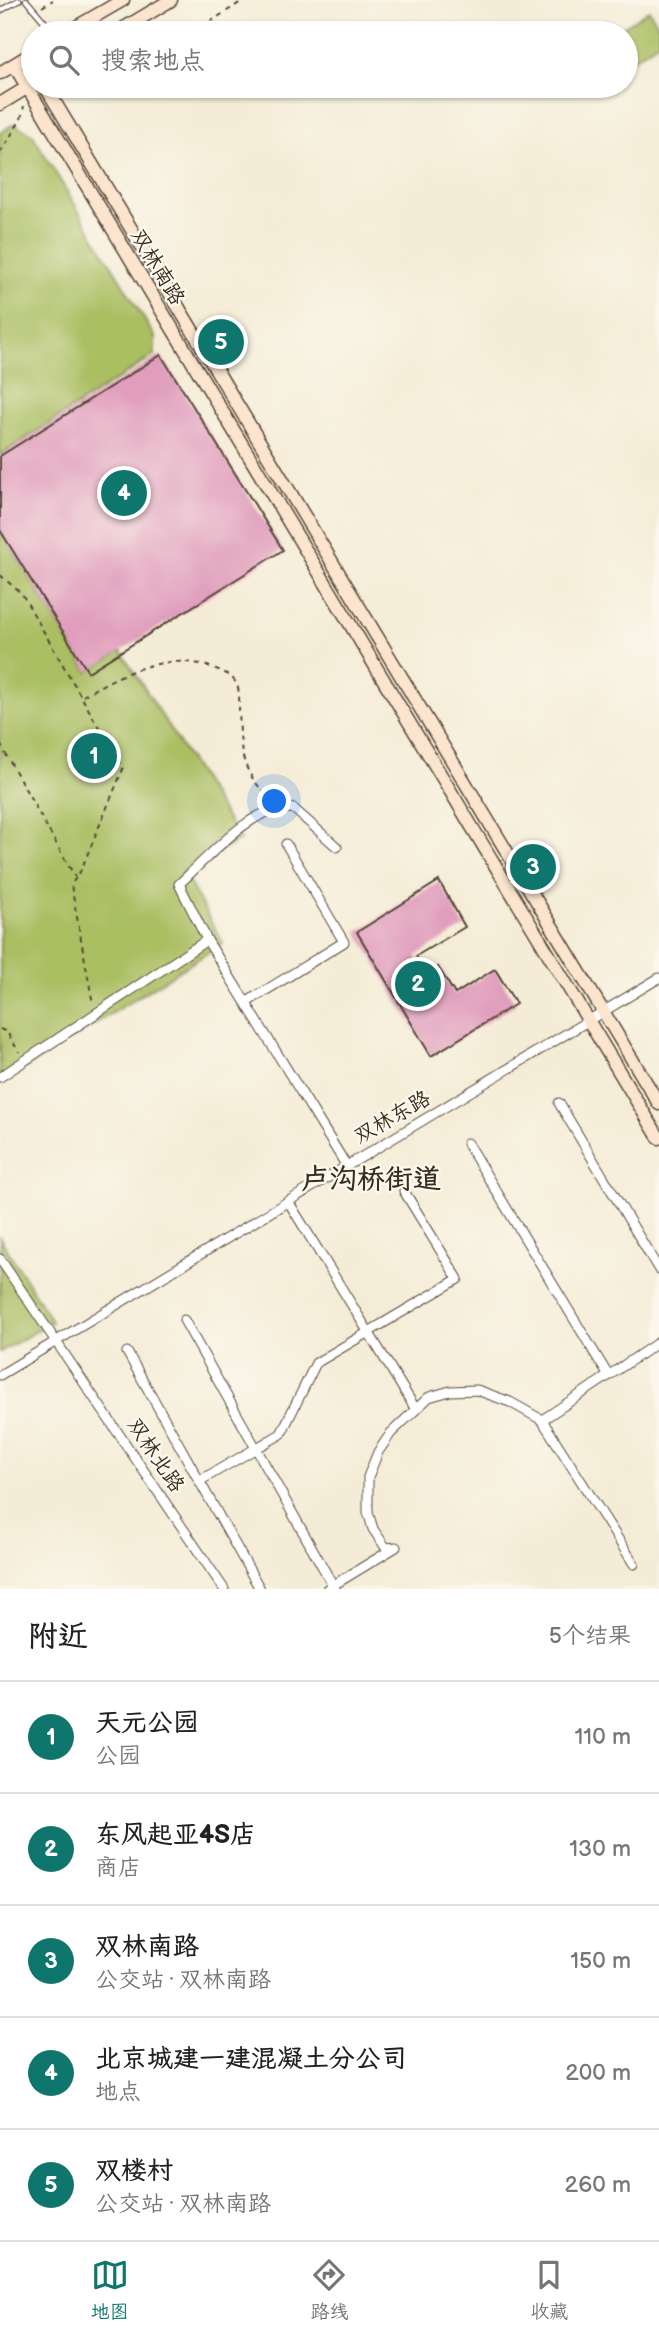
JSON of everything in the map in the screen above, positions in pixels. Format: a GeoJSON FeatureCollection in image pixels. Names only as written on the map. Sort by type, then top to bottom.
{"type":"FeatureCollection","features":[{"type":"Feature","properties":{"kind":"street"},"geometry":{"type":"LineString","coordinates":[[87,21],[123,0]]}},
{"type":"Feature","properties":{"kind":"street"},"geometry":{"type":"LineString","coordinates":[[136,21],[171,0]]}},
{"type":"Feature","properties":{"kind":"street"},"geometry":{"type":"LineString","coordinates":[[4,69],[21,63]]}},
{"type":"Feature","properties":{"kind":"street","name":"双林南路"},"geometry":{"type":"LineString","coordinates":[[4,69],[21,80]]}},
{"type":"Feature","properties":{"kind":"street"},"geometry":{"type":"LineString","coordinates":[[0,104],[21,91]]}},
{"type":"Feature","properties":{"kind":"street","name":"双林南路"},"geometry":{"type":"LineString","coordinates":[[37,98],[659,1138]]}},
{"type":"Feature","properties":{"kind":"street","name":"双林南路"},"geometry":{"type":"LineString","coordinates":[[52,98],[659,1104]]}},
{"type":"Feature","properties":{"kind":"street"},"geometry":{"type":"LineString","coordinates":[[337,847],[294,810],[281,807],[270,809],[233,833],[179,884],[206,940],[346,1165]]}},
{"type":"Feature","properties":{"kind":"street"},"geometry":{"type":"LineString","coordinates":[[247,1002],[344,942],[286,844]]}},
{"type":"Feature","properties":{"kind":"street"},"geometry":{"type":"LineString","coordinates":[[0,1077],[206,940]]}},
{"type":"Feature","properties":{"kind":"street","name":"双林东路"},"geometry":{"type":"LineString","coordinates":[[0,1375],[346,1165],[589,1023],[659,978]]}},
{"type":"Feature","properties":{"kind":"street"},"geometry":{"type":"LineString","coordinates":[[559,1103],[659,1270]]}},
{"type":"Feature","properties":{"kind":"street"},"geometry":{"type":"LineString","coordinates":[[467,1143],[608,1375]]}},
{"type":"Feature","properties":{"kind":"street"},"geometry":{"type":"LineString","coordinates":[[201,1480],[281,1434],[316,1363],[458,1279],[404,1191]]}},
{"type":"Feature","properties":{"kind":"street"},"geometry":{"type":"LineString","coordinates":[[288,1201],[415,1408]]}},
{"type":"Feature","properties":{"kind":"street","name":"双林北路"},"geometry":{"type":"LineString","coordinates":[[0,1259],[224,1589]]}},
{"type":"Feature","properties":{"kind":"street"},"geometry":{"type":"LineString","coordinates":[[184,1320],[332,1588],[396,1547],[386,1548],[373,1529],[368,1512],[368,1477],[391,1433],[429,1397],[450,1391],[477,1390],[510,1402],[542,1420],[634,1564]]}},
{"type":"Feature","properties":{"kind":"street"},"geometry":{"type":"LineString","coordinates":[[542,1420],[659,1342]]}},
{"type":"Feature","properties":{"kind":"street"},"geometry":{"type":"LineString","coordinates":[[127,1352],[260,1589]]}},
{"type":"Feature","properties":{"kind":"lane"},"geometry":{"type":"LineString","coordinates":[[0,11],[19,0]]}},
{"type":"Feature","properties":{"kind":"lane"},"geometry":{"type":"LineString","coordinates":[[26,0],[45,21]]}},
{"type":"Feature","properties":{"kind":"path"},"geometry":{"type":"LineString","coordinates":[[37,10],[53,0]]}},
{"type":"Feature","properties":{"kind":"path"},"geometry":{"type":"LineString","coordinates":[[212,21],[244,0]]}},
{"type":"Feature","properties":{"kind":"path"},"geometry":{"type":"LineString","coordinates":[[0,153],[21,119],[27,98]]}},
{"type":"Feature","properties":{"kind":"path"},"geometry":{"type":"LineString","coordinates":[[0,575],[22,594],[123,769],[71,886],[95,1015]]}},
{"type":"Feature","properties":{"kind":"path"},"geometry":{"type":"LineString","coordinates":[[83,696],[121,674],[142,667],[177,662],[204,664],[225,673],[238,687],[242,748],[251,780],[281,807]]}},
{"type":"Feature","properties":{"kind":"path"},"geometry":{"type":"LineString","coordinates":[[0,744],[76,877]]}},
{"type":"Feature","properties":{"kind":"path"},"geometry":{"type":"LineString","coordinates":[[0,1029],[14,1041],[24,1062]]}},
{"type":"Feature","properties":{"kind":"green space"},"geometry":{"type":"Polygon","coordinates":[[[649,10],[659,26],[659,42],[638,56],[638,21],[632,21],[649,10]]]}},
{"type":"Feature","properties":{"kind":"green space"},"geometry":{"type":"Polygon","coordinates":[[[14,124],[32,134],[155,337],[155,355],[0,455],[0,133],[14,124]]]}},
{"type":"Feature","properties":{"kind":"green space"},"geometry":{"type":"Polygon","coordinates":[[[0,530],[88,672],[121,651],[240,840],[183,872],[223,943],[0,1084],[0,530]]]}},
{"type":"Feature","properties":{"kind":"green space"},"geometry":{"type":"Polygon","coordinates":[[[0,1238],[52,1322],[0,1352],[0,1238]]]}},
{"type":"Feature","properties":{"kind":"building"},"geometry":{"type":"Polygon","coordinates":[[[161,355],[283,550],[88,672],[0,530],[0,456],[161,355]]]}},
{"type":"Feature","properties":{"kind":"building"},"geometry":{"type":"Polygon","coordinates":[[[439,881],[465,927],[416,956],[427,974],[438,967],[455,994],[495,969],[516,1004],[431,1056],[357,932],[439,881]]]}},
{"type":"Feature","properties":{"kind":"place","name":"双楼村"},"geometry":{"type":"Point","coordinates":[221,342]}},
{"type":"Feature","properties":{"kind":"place","name":"北京城建一建混凝土分公司"},"geometry":{"type":"Point","coordinates":[124,493]}},
{"type":"Feature","properties":{"kind":"place","name":"天元公园"},"geometry":{"type":"Point","coordinates":[94,756]}},
{"type":"Feature","properties":{"kind":"place","name":"双林南路"},"geometry":{"type":"Point","coordinates":[533,867]}},
{"type":"Feature","properties":{"kind":"place","name":"东风起亚4S店"},"geometry":{"type":"Point","coordinates":[418,984]}},
{"type":"Feature","properties":{"kind":"district","name":"卢沟桥街道"},"geometry":{"type":"Point","coordinates":[371,1178]}}]}
